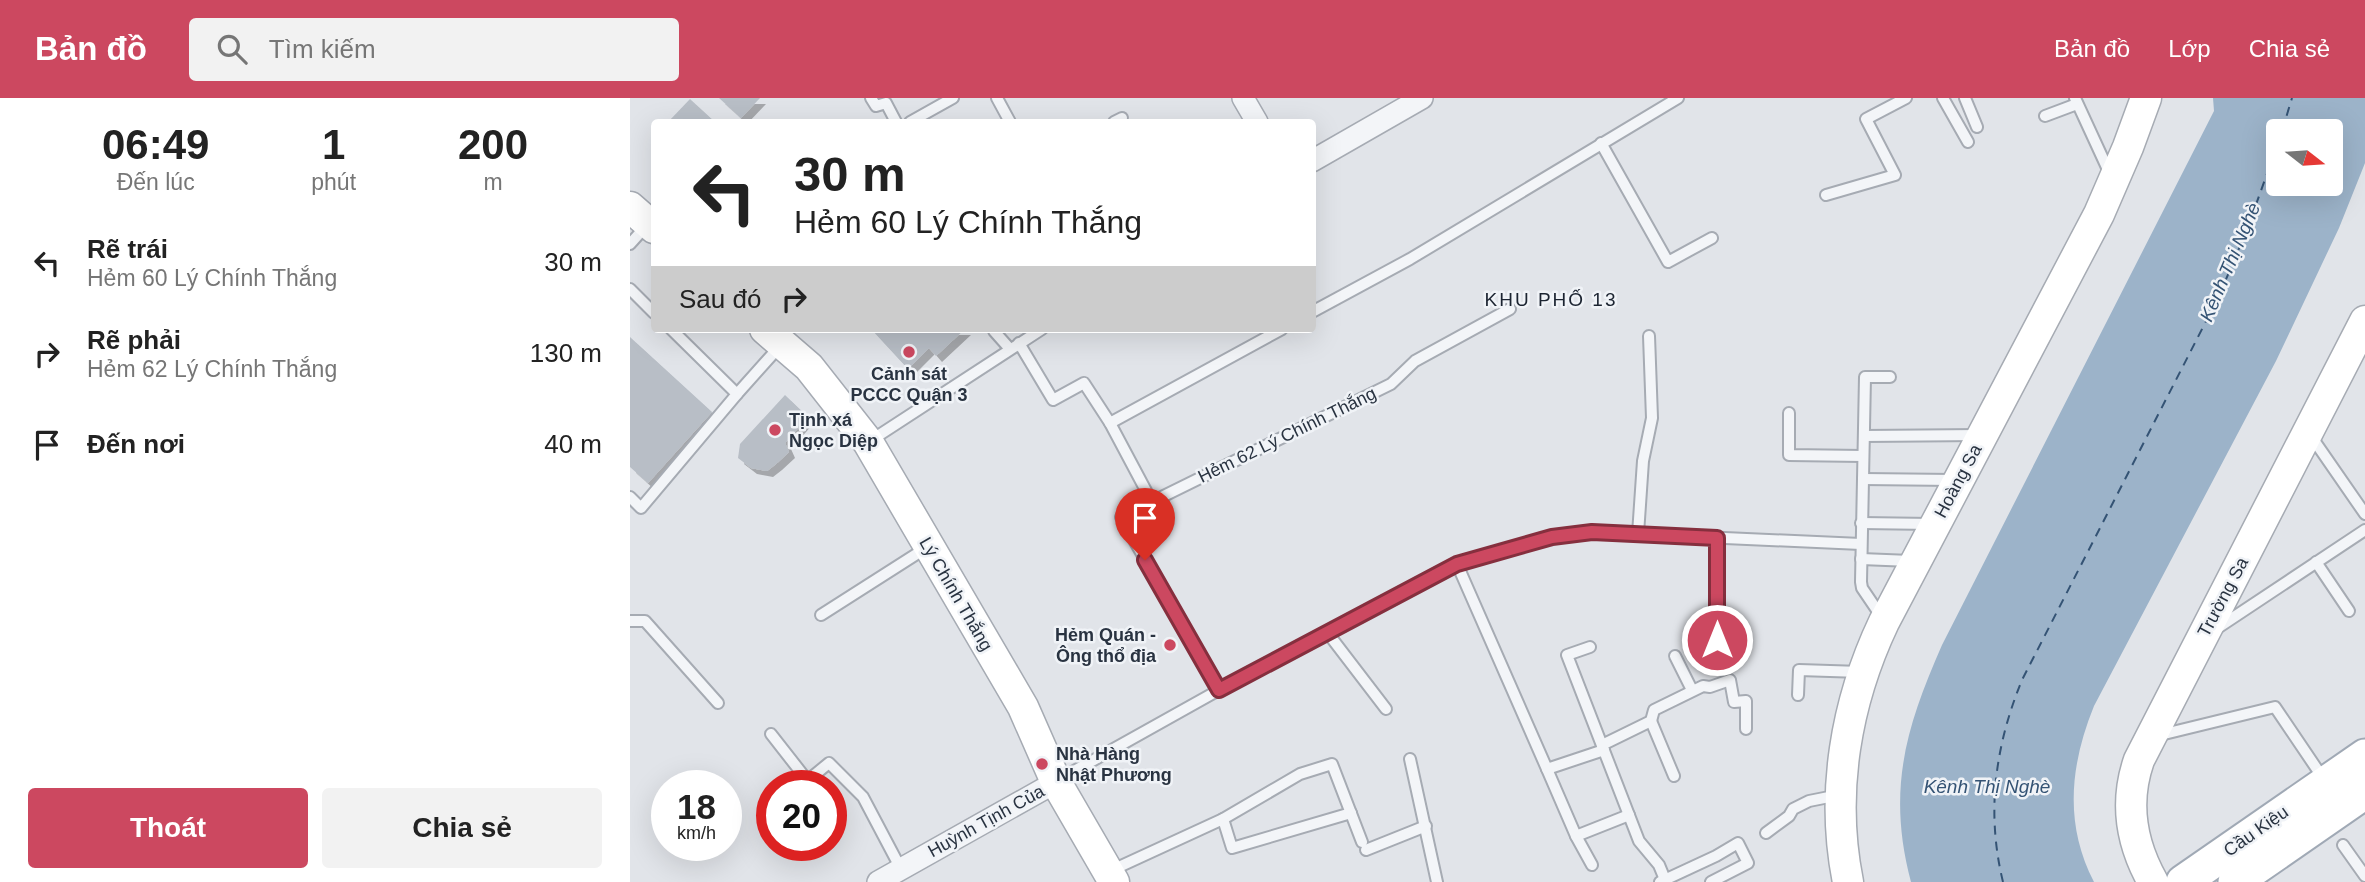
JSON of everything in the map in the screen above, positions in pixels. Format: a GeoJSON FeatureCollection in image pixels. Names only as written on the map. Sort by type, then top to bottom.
{"type":"FeatureCollection","features":[{"type":"Feature","properties":{"kind":"main road"},"geometry":{"type":"LineString","coordinates":[[2303,816],[2326,783],[2365,756]]}},
{"type":"Feature","properties":{"kind":"main road"},"geometry":{"type":"LineString","coordinates":[[2303,816],[2365,792]]}},
{"type":"Feature","properties":{"kind":"main road","name":"Cầu Kiệu"},"geometry":{"type":"LineString","coordinates":[[2183,882],[2303,816]]}},
{"type":"Feature","properties":{"kind":"main road","name":"Cầu Kiệu"},"geometry":{"type":"LineString","coordinates":[[2235,882],[2303,816]]}},
{"type":"Feature","properties":{"kind":"street"},"geometry":{"type":"LineString","coordinates":[[1243,98],[1255,119]]}},
{"type":"Feature","properties":{"kind":"street"},"geometry":{"type":"LineString","coordinates":[[1316,159],[1422,98]]}},
{"type":"Feature","properties":{"kind":"street","name":"Hoàng Sa"},"geometry":{"type":"LineString","coordinates":[[1848,882],[1842,841],[1841,794],[1845,740],[1863,672],[1884,622],[2114,183],[2146,98]]}},
{"type":"Feature","properties":{"kind":"street","name":"Trường Sa"},"geometry":{"type":"LineString","coordinates":[[2153,882],[2134,837],[2131,811],[2135,772],[2149,737],[2365,321]]}},
{"type":"Feature","properties":{"kind":"street","name":"Lý Chính Thắng"},"geometry":{"type":"LineString","coordinates":[[774,336],[809,367],[867,443],[1023,707],[1056,782],[1111,877]]}},
{"type":"Feature","properties":{"kind":"street","name":"Huỳnh Tịnh Của"},"geometry":{"type":"LineString","coordinates":[[878,882],[1056,782]]}},
{"type":"Feature","properties":{"kind":"lane"},"geometry":{"type":"LineString","coordinates":[[871,98],[876,106],[887,103],[895,119]]}},
{"type":"Feature","properties":{"kind":"lane"},"geometry":{"type":"LineString","coordinates":[[915,119],[953,98]]}},
{"type":"Feature","properties":{"kind":"lane"},"geometry":{"type":"LineString","coordinates":[[997,98],[1008,119]]}},
{"type":"Feature","properties":{"kind":"lane"},"geometry":{"type":"LineString","coordinates":[[1316,310],[1410,259],[1678,98]]}},
{"type":"Feature","properties":{"kind":"lane"},"geometry":{"type":"LineString","coordinates":[[1826,195],[1895,175],[1866,118],[1906,98]]}},
{"type":"Feature","properties":{"kind":"lane"},"geometry":{"type":"LineString","coordinates":[[1943,98],[1968,142]]}},
{"type":"Feature","properties":{"kind":"lane"},"geometry":{"type":"LineString","coordinates":[[1965,98],[1978,127]]}},
{"type":"Feature","properties":{"kind":"lane"},"geometry":{"type":"LineString","coordinates":[[2045,116],[2076,101],[2114,183]]}},
{"type":"Feature","properties":{"kind":"lane"},"geometry":{"type":"LineString","coordinates":[[1601,143],[1668,262],[1712,238]]}},
{"type":"Feature","properties":{"kind":"lane"},"geometry":{"type":"LineString","coordinates":[[630,289],[651,310]]}},
{"type":"Feature","properties":{"kind":"lane","name":"Hẻm 62 Lý Chính Thắng"},"geometry":{"type":"LineString","coordinates":[[1219,690],[1121,517],[1391,384],[1415,361],[1510,309]]}},
{"type":"Feature","properties":{"kind":"lane"},"geometry":{"type":"LineString","coordinates":[[675,333],[737,394]]}},
{"type":"Feature","properties":{"kind":"lane"},"geometry":{"type":"LineString","coordinates":[[997,333],[1014,346],[1053,400],[1084,383],[1110,423],[1152,502]]}},
{"type":"Feature","properties":{"kind":"lane"},"geometry":{"type":"LineString","coordinates":[[867,443],[1035,333]]}},
{"type":"Feature","properties":{"kind":"lane"},"geometry":{"type":"LineString","coordinates":[[1110,423],[1275,333]]}},
{"type":"Feature","properties":{"kind":"lane"},"geometry":{"type":"LineString","coordinates":[[630,497],[640,508],[737,394],[774,336]]}},
{"type":"Feature","properties":{"kind":"lane"},"geometry":{"type":"LineString","coordinates":[[1638,534],[1643,461],[1652,418],[1648,336]]}},
{"type":"Feature","properties":{"kind":"lane"},"geometry":{"type":"LineString","coordinates":[[1884,622],[1862,588],[1861,523],[1865,377],[1890,377]]}},
{"type":"Feature","properties":{"kind":"lane"},"geometry":{"type":"LineString","coordinates":[[1789,413],[1789,455],[1863,456]]}},
{"type":"Feature","properties":{"kind":"lane"},"geometry":{"type":"LineString","coordinates":[[2309,433],[2365,514]]}},
{"type":"Feature","properties":{"kind":"lane"},"geometry":{"type":"LineString","coordinates":[[1864,436],[1983,435]]}},
{"type":"Feature","properties":{"kind":"lane"},"geometry":{"type":"LineString","coordinates":[[1863,479],[1959,480]]}},
{"type":"Feature","properties":{"kind":"lane"},"geometry":{"type":"LineString","coordinates":[[1861,523],[1936,524]]}},
{"type":"Feature","properties":{"kind":"lane"},"geometry":{"type":"LineString","coordinates":[[2202,638],[2365,530]]}},
{"type":"Feature","properties":{"kind":"lane"},"geometry":{"type":"LineString","coordinates":[[1056,782],[1219,690],[1457,564],[1552,537],[1592,532],[1861,544]]}},
{"type":"Feature","properties":{"kind":"lane"},"geometry":{"type":"LineString","coordinates":[[1717,538],[1717,640]]}},
{"type":"Feature","properties":{"kind":"lane"},"geometry":{"type":"LineString","coordinates":[[821,615],[928,546]]}},
{"type":"Feature","properties":{"kind":"lane"},"geometry":{"type":"LineString","coordinates":[[1861,559],[1916,561]]}},
{"type":"Feature","properties":{"kind":"lane"},"geometry":{"type":"LineString","coordinates":[[2316,562],[2349,611]]}},
{"type":"Feature","properties":{"kind":"lane"},"geometry":{"type":"LineString","coordinates":[[1457,564],[1576,836],[1592,865]]}},
{"type":"Feature","properties":{"kind":"lane"},"geometry":{"type":"LineString","coordinates":[[630,621],[645,621],[718,703]]}},
{"type":"Feature","properties":{"kind":"lane"},"geometry":{"type":"LineString","coordinates":[[1327,632],[1386,709]]}},
{"type":"Feature","properties":{"kind":"lane"},"geometry":{"type":"LineString","coordinates":[[1590,647],[1567,655],[1639,841],[1659,865],[1664,881],[1738,843],[1748,863],[1712,882]]}},
{"type":"Feature","properties":{"kind":"lane"},"geometry":{"type":"LineString","coordinates":[[1675,656],[1692,690]]}},
{"type":"Feature","properties":{"kind":"lane"},"geometry":{"type":"LineString","coordinates":[[1798,695],[1799,670],[1863,672]]}},
{"type":"Feature","properties":{"kind":"lane"},"geometry":{"type":"LineString","coordinates":[[1674,776],[1651,721],[1654,710],[1692,690],[1730,680],[1734,702],[1746,701],[1746,729]]}},
{"type":"Feature","properties":{"kind":"lane"},"geometry":{"type":"LineString","coordinates":[[2149,737],[2275,707],[2326,783]]}},
{"type":"Feature","properties":{"kind":"lane"},"geometry":{"type":"LineString","coordinates":[[1547,769],[1603,747],[1651,721]]}},
{"type":"Feature","properties":{"kind":"lane"},"geometry":{"type":"LineString","coordinates":[[771,734],[795,770]]}},
{"type":"Feature","properties":{"kind":"lane"},"geometry":{"type":"LineString","coordinates":[[1410,759],[1437,882]]}},
{"type":"Feature","properties":{"kind":"lane"},"geometry":{"type":"LineString","coordinates":[[821,770],[830,763],[837,770]]}},
{"type":"Feature","properties":{"kind":"lane"},"geometry":{"type":"LineString","coordinates":[[1111,877],[1223,819],[1300,774],[1332,764],[1364,846],[1426,826]]}},
{"type":"Feature","properties":{"kind":"lane"},"geometry":{"type":"LineString","coordinates":[[847,781],[863,797],[901,869]]}},
{"type":"Feature","properties":{"kind":"lane"},"geometry":{"type":"LineString","coordinates":[[1766,833],[1789,817],[1793,809],[1809,801],[1841,794]]}},
{"type":"Feature","properties":{"kind":"lane"},"geometry":{"type":"LineString","coordinates":[[1223,819],[1232,848],[1351,813]]}},
{"type":"Feature","properties":{"kind":"lane"},"geometry":{"type":"LineString","coordinates":[[1576,836],[1629,815]]}},
{"type":"Feature","properties":{"kind":"lane"},"geometry":{"type":"LineString","coordinates":[[2343,845],[2365,876]]}},
{"type":"Feature","properties":{"kind":"water","name":"Kênh Thị Nghè"},"geometry":{"type":"Polygon","coordinates":[[[2213,98],[2365,98],[2365,163],[2339,228],[2276,361],[2094,706],[2086,728],[2076,772],[2074,816],[2084,860],[2094,882],[1911,882],[1901,818],[1904,761],[1918,705],[1942,645],[2214,111],[2213,98]]]}},
{"type":"Feature","properties":{"kind":"building"},"geometry":{"type":"Polygon","coordinates":[[[719,98],[760,98],[741,118],[719,98]]]}},
{"type":"Feature","properties":{"kind":"building"},"geometry":{"type":"Polygon","coordinates":[[[690,99],[712,119],[671,119],[690,99]]]}},
{"type":"Feature","properties":{"kind":"building","name":"Cảnh sát PCCC Quận 3"},"geometry":{"type":"Polygon","coordinates":[[[875,333],[961,333],[936,356],[929,348],[908,369],[875,333]]]}},
{"type":"Feature","properties":{"kind":"building"},"geometry":{"type":"Polygon","coordinates":[[[630,337],[712,412],[648,483],[630,467],[630,337]]]}},
{"type":"Feature","properties":{"kind":"building","name":"Tịnh xá Ngọc Diệp"},"geometry":{"type":"Polygon","coordinates":[[[785,395],[808,417],[785,443],[789,452],[776,464],[767,471],[751,468],[738,458],[740,444],[785,395]]]}},
{"type":"Feature","properties":{"kind":"ferry route"},"geometry":{"type":"LineString","coordinates":[[2286,119],[2292,98]]}},
{"type":"Feature","properties":{"kind":"ferry route"},"geometry":{"type":"LineString","coordinates":[[2003,882],[1995,830],[1996,780],[2005,730],[2022,680],[2219,296],[2266,177]]}},
{"type":"Feature","properties":{"kind":"place","name":"Cảnh sát PCCC Quận 3"},"geometry":{"type":"Point","coordinates":[909,352]}},
{"type":"Feature","properties":{"kind":"place","name":"Tịnh xá Ngọc Diệp"},"geometry":{"type":"Point","coordinates":[775,430]}},
{"type":"Feature","properties":{"kind":"place","name":"Hẻm Quán - Ông thổ địa"},"geometry":{"type":"Point","coordinates":[1170,645]}},
{"type":"Feature","properties":{"kind":"place","name":"Nhà Hàng Nhật Phương"},"geometry":{"type":"Point","coordinates":[1042,764]}},
{"type":"Feature","properties":{"kind":"district","name":"KHU PHỐ 13"},"geometry":{"type":"Point","coordinates":[1551,299]}},
{"type":"Feature","properties":{"kind":"route"},"geometry":{"type":"LineString","coordinates":[[1145,560],[1219,690],[1457,564],[1552,537],[1592,532],[1717,538],[1717,640]]}}]}
